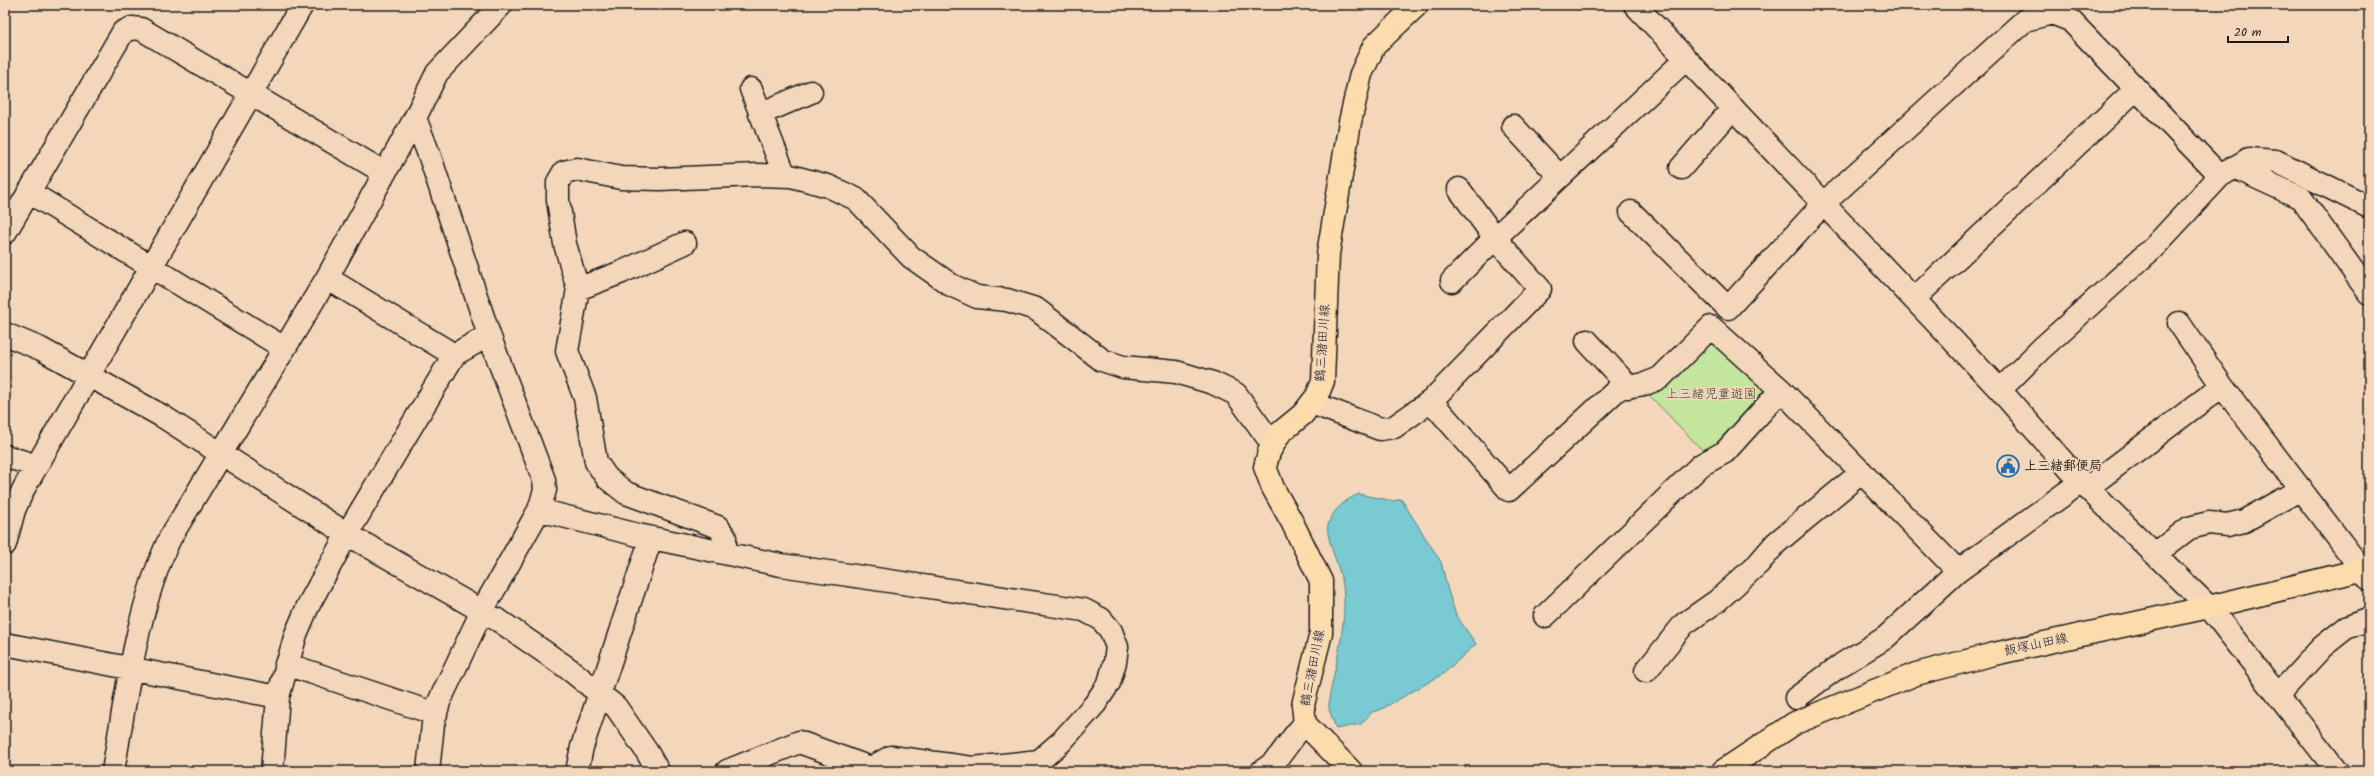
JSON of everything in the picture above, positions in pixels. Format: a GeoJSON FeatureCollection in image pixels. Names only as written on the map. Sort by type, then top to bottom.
{"type":"FeatureCollection","features":[{"type":"Feature","properties":{"kind":"main road","name":"鶴三潴田川線"},"geometry":{"type":"LineString","coordinates":[[1351,771],[1305,724],[1303,705],[1321,633],[1321,581],[1292,522],[1272,488],[1265,467],[1273,445],[1280,433],[1303,414],[1312,403],[1323,381],[1328,254],[1350,122],[1361,74],[1374,46],[1417,5]]}},
{"type":"Feature","properties":{"kind":"main road","name":"飯塚山田線"},"geometry":{"type":"LineString","coordinates":[[1723,771],[1795,723],[1916,674],[1994,654],[2367,572]]}},
{"type":"Feature","properties":{"kind":"street"},"geometry":{"type":"LineString","coordinates":[[5,544],[14,510],[37,466],[302,5]]}},
{"type":"Feature","properties":{"kind":"street"},"geometry":{"type":"LineString","coordinates":[[113,771],[143,615],[160,560],[170,538],[327,278],[415,118],[437,73],[501,5]]}},
{"type":"Feature","properties":{"kind":"street"},"geometry":{"type":"LineString","coordinates":[[1635,5],[2000,390],[2084,485],[2209,607],[2337,771]]}},
{"type":"Feature","properties":{"kind":"street"},"geometry":{"type":"LineString","coordinates":[[1631,212],[1728,308],[1824,203],[2025,20],[2052,12],[2070,20],[2136,89],[2227,172],[2301,198],[2369,293]]}},
{"type":"Feature","properties":{"kind":"street"},"geometry":{"type":"LineString","coordinates":[[5,233],[123,32],[132,28],[141,29],[385,173]]}},
{"type":"Feature","properties":{"kind":"street"},"geometry":{"type":"LineString","coordinates":[[1452,281],[1495,238],[1686,59]]}},
{"type":"Feature","properties":{"kind":"street"},"geometry":{"type":"LineString","coordinates":[[751,89],[785,176]]}},
{"type":"Feature","properties":{"kind":"street"},"geometry":{"type":"LineString","coordinates":[[1914,299],[2136,89]]}},
{"type":"Feature","properties":{"kind":"street"},"geometry":{"type":"LineString","coordinates":[[760,114],[811,92]]}},
{"type":"Feature","properties":{"kind":"street"},"geometry":{"type":"LineString","coordinates":[[1680,168],[1733,108]]}},
{"type":"Feature","properties":{"kind":"street"},"geometry":{"type":"LineString","coordinates":[[415,118],[438,179],[489,335],[544,480],[546,490],[539,510],[482,611],[436,714],[429,744],[428,771]]}},
{"type":"Feature","properties":{"kind":"street"},"geometry":{"type":"LineString","coordinates":[[1513,126],[1560,177]]}},
{"type":"Feature","properties":{"kind":"street"},"geometry":{"type":"LineString","coordinates":[[2000,390],[2041,349],[2154,247],[2227,172],[2249,160],[2276,161],[2369,207]]}},
{"type":"Feature","properties":{"kind":"street"},"geometry":{"type":"LineString","coordinates":[[725,553],[725,537],[718,527],[626,493],[607,478],[596,462],[585,398],[567,350],[578,289],[565,244],[558,200],[558,182],[564,172],[577,169],[621,178],[660,179],[757,175],[785,176],[828,186],[856,199],[911,257],[951,286],[977,297],[1007,300],[1036,309],[1102,360],[1123,367],[1176,372],[1213,383],[1236,394],[1273,445]]}},
{"type":"Feature","properties":{"kind":"street"},"geometry":{"type":"LineString","coordinates":[[1312,403],[1380,429],[1394,427],[1431,402],[1540,290],[1495,238],[1459,189]]}},
{"type":"Feature","properties":{"kind":"street"},"geometry":{"type":"LineString","coordinates":[[29,192],[284,348]]}},
{"type":"Feature","properties":{"kind":"street"},"geometry":{"type":"LineString","coordinates":[[578,289],[622,272],[685,243]]}},
{"type":"Feature","properties":{"kind":"street"},"geometry":{"type":"LineString","coordinates":[[327,278],[454,355]]}},
{"type":"Feature","properties":{"kind":"street"},"geometry":{"type":"LineString","coordinates":[[2179,323],[2222,386],[2367,572]]}},
{"type":"Feature","properties":{"kind":"street"},"geometry":{"type":"LineString","coordinates":[[1431,402],[1509,490],[1619,388],[1629,387],[1660,378],[1711,327],[1781,390],[1958,571]]}},
{"type":"Feature","properties":{"kind":"street"},"geometry":{"type":"LineString","coordinates":[[5,334],[41,349],[162,416],[347,534],[482,611],[569,669],[616,707],[647,752],[658,771]]}},
{"type":"Feature","properties":{"kind":"street"},"geometry":{"type":"LineString","coordinates":[[272,771],[278,697],[286,664],[296,634],[308,606],[347,534],[454,355],[489,335]]}},
{"type":"Feature","properties":{"kind":"street"},"geometry":{"type":"LineString","coordinates":[[1588,341],[1629,387]]}},
{"type":"Feature","properties":{"kind":"street"},"geometry":{"type":"LineString","coordinates":[[1796,698],[1841,665],[1885,638],[1958,571],[2084,485],[2222,386]]}},
{"type":"Feature","properties":{"kind":"street"},"geometry":{"type":"LineString","coordinates":[[1545,616],[1701,465],[1725,452],[1781,390]]}},
{"type":"Feature","properties":{"kind":"street"},"geometry":{"type":"LineString","coordinates":[[5,456],[37,466]]}},
{"type":"Feature","properties":{"kind":"street"},"geometry":{"type":"LineString","coordinates":[[1646,671],[1684,624],[1717,601],[1758,564],[1776,543],[1862,472]]}},
{"type":"Feature","properties":{"kind":"street"},"geometry":{"type":"LineString","coordinates":[[2155,554],[2189,528],[2209,524],[2228,526],[2244,521],[2301,489]]}},
{"type":"Feature","properties":{"kind":"street"},"geometry":{"type":"LineString","coordinates":[[539,510],[651,538],[781,565],[1084,610],[1101,619],[1111,631],[1117,647],[1109,683],[1084,718],[1039,761],[973,768],[891,757],[871,770],[799,742],[727,771]]}},
{"type":"Feature","properties":{"kind":"street"},"geometry":{"type":"LineString","coordinates":[[577,771],[582,747],[651,538]]}},
{"type":"Feature","properties":{"kind":"street"},"geometry":{"type":"LineString","coordinates":[[2278,695],[2322,647],[2346,628],[2369,619]]}},
{"type":"Feature","properties":{"kind":"street"},"geometry":{"type":"LineString","coordinates":[[5,644],[278,697]]}},
{"type":"Feature","properties":{"kind":"street"},"geometry":{"type":"LineString","coordinates":[[286,664],[436,714]]}},
{"type":"Feature","properties":{"kind":"street"},"geometry":{"type":"LineString","coordinates":[[1262,771],[1270,767],[1294,733],[1305,724]]}},
{"type":"Feature","properties":{"kind":"green space","name":"上三緒児童遊園"},"geometry":{"type":"Polygon","coordinates":[[[1712,334],[1771,392],[1707,455],[1650,396],[1712,334]]]}},
{"type":"Feature","properties":{"kind":"water"},"geometry":{"type":"Polygon","coordinates":[[[1359,494],[1393,501],[1401,499],[1441,562],[1456,615],[1476,644],[1443,674],[1380,710],[1372,712],[1361,724],[1336,729],[1329,709],[1329,699],[1341,640],[1344,595],[1342,580],[1328,536],[1328,525],[1333,514],[1340,506],[1359,494]]]}},
{"type":"Feature","properties":{"kind":"place","name":"上三緒郵便局"},"geometry":{"type":"Point","coordinates":[2008,466]}}]}
